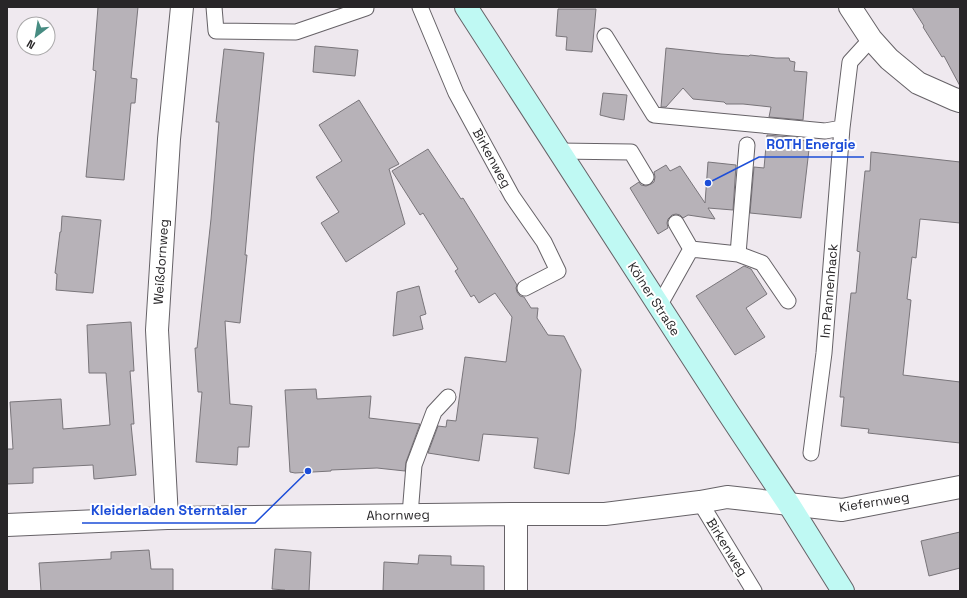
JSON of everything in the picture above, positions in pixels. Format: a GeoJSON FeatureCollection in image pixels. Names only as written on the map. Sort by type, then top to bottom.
{"type":"FeatureCollection","features":[{"type":"Feature","properties":{"kind":"main road","name":"Kölner Straße"},"geometry":{"type":"LineString","coordinates":[[466,7],[788,503],[843,591]]}},
{"type":"Feature","properties":{"kind":"street","name":"Weißdornweg"},"geometry":{"type":"LineString","coordinates":[[167,518],[157,330],[169,139],[182,7]]}},
{"type":"Feature","properties":{"kind":"street"},"geometry":{"type":"LineString","coordinates":[[850,7],[871,40],[889,59],[918,83],[954,100],[960,101]]}},
{"type":"Feature","properties":{"kind":"street","name":"Kiefernweg"},"geometry":{"type":"LineString","coordinates":[[788,503],[842,510],[960,487]]}},
{"type":"Feature","properties":{"kind":"street","name":"Ahornweg"},"geometry":{"type":"LineString","coordinates":[[7,525],[167,518],[605,514],[700,502],[727,497],[788,503]]}},
{"type":"Feature","properties":{"kind":"street"},"geometry":{"type":"LineString","coordinates":[[516,514],[516,591]]}},
{"type":"Feature","properties":{"kind":"lane"},"geometry":{"type":"LineString","coordinates":[[214,7],[216,31],[296,32],[366,7]]}},
{"type":"Feature","properties":{"kind":"lane","name":"Birkenweg"},"geometry":{"type":"LineString","coordinates":[[420,7],[456,93],[512,196],[544,242],[558,271],[525,288]]}},
{"type":"Feature","properties":{"kind":"lane"},"geometry":{"type":"LineString","coordinates":[[604,36],[654,115],[826,131],[842,128]]}},
{"type":"Feature","properties":{"kind":"lane","name":"Im Pannenhack"},"geometry":{"type":"LineString","coordinates":[[811,453],[824,353],[842,128],[850,62],[871,40]]}},
{"type":"Feature","properties":{"kind":"lane"},"geometry":{"type":"LineString","coordinates":[[738,254],[746,146]]}},
{"type":"Feature","properties":{"kind":"lane"},"geometry":{"type":"LineString","coordinates":[[559,151],[631,152],[646,177]]}},
{"type":"Feature","properties":{"kind":"lane"},"geometry":{"type":"LineString","coordinates":[[676,223],[691,249]]}},
{"type":"Feature","properties":{"kind":"lane"},"geometry":{"type":"LineString","coordinates":[[691,249],[738,254],[762,263],[788,301]]}},
{"type":"Feature","properties":{"kind":"lane"},"geometry":{"type":"LineString","coordinates":[[659,306],[691,249]]}},
{"type":"Feature","properties":{"kind":"lane"},"geometry":{"type":"LineString","coordinates":[[410,515],[414,465],[434,412],[448,397]]}},
{"type":"Feature","properties":{"kind":"lane","name":"Birkenweg"},"geometry":{"type":"LineString","coordinates":[[700,502],[754,591]]}},
{"type":"Feature","properties":{"kind":"building"},"geometry":{"type":"Polygon","coordinates":[[[98,7],[138,7],[131,78],[137,79],[135,103],[131,103],[124,180],[86,177],[96,71],[93,70],[98,7]]]}},
{"type":"Feature","properties":{"kind":"building"},"geometry":{"type":"Polygon","coordinates":[[[912,7],[960,7],[960,86],[944,56],[942,57],[912,7]]]}},
{"type":"Feature","properties":{"kind":"building"},"geometry":{"type":"Polygon","coordinates":[[[558,9],[596,9],[592,52],[566,50],[567,37],[556,36],[558,9]]]}},
{"type":"Feature","properties":{"kind":"building"},"geometry":{"type":"Polygon","coordinates":[[[315,46],[358,50],[355,76],[313,72],[315,46]]]}},
{"type":"Feature","properties":{"kind":"building"},"geometry":{"type":"Polygon","coordinates":[[[666,48],[721,54],[789,58],[790,61],[795,62],[794,71],[807,72],[803,120],[769,117],[771,107],[726,104],[724,102],[693,99],[683,88],[666,107],[661,107],[666,48]]]}},
{"type":"Feature","properties":{"kind":"building"},"geometry":{"type":"Polygon","coordinates":[[[224,49],[264,53],[240,323],[225,321],[230,404],[252,406],[249,447],[238,447],[237,465],[196,462],[202,392],[198,392],[195,348],[197,348],[211,219],[219,122],[216,122],[224,49]]]}},
{"type":"Feature","properties":{"kind":"building"},"geometry":{"type":"Polygon","coordinates":[[[603,93],[627,95],[624,120],[600,115],[603,93]]]}},
{"type":"Feature","properties":{"kind":"building"},"geometry":{"type":"Polygon","coordinates":[[[359,100],[399,164],[389,169],[405,224],[346,262],[321,223],[339,212],[316,177],[342,161],[319,125],[359,100]]]}},
{"type":"Feature","properties":{"kind":"building"},"geometry":{"type":"Polygon","coordinates":[[[767,135],[801,138],[801,140],[810,141],[801,218],[750,213],[754,167],[764,168],[767,135]]]}},
{"type":"Feature","properties":{"kind":"building"},"geometry":{"type":"Polygon","coordinates":[[[428,149],[461,199],[463,198],[517,285],[517,292],[520,296],[524,297],[531,308],[538,308],[537,318],[548,335],[564,336],[581,370],[569,474],[534,468],[538,438],[483,434],[479,461],[428,453],[438,426],[446,427],[447,420],[456,421],[465,357],[506,362],[512,317],[495,293],[479,303],[474,295],[471,297],[455,271],[458,269],[423,213],[420,215],[392,171],[428,149]]]}},
{"type":"Feature","properties":{"kind":"building"},"geometry":{"type":"Polygon","coordinates":[[[871,152],[960,162],[960,223],[920,219],[916,258],[912,257],[907,299],[911,300],[903,375],[960,382],[960,443],[868,433],[869,429],[841,426],[844,397],[840,397],[851,293],[856,293],[860,252],[857,251],[865,171],[870,171],[871,152]]]}},
{"type":"Feature","properties":{"kind":"building"},"geometry":{"type":"Polygon","coordinates":[[[708,162],[736,165],[733,210],[708,208],[715,219],[688,215],[683,218],[680,215],[672,215],[668,219],[668,228],[658,234],[630,188],[639,182],[641,185],[646,186],[651,184],[654,182],[654,172],[666,165],[670,171],[680,166],[705,203],[708,162]]]}},
{"type":"Feature","properties":{"kind":"building"},"geometry":{"type":"Polygon","coordinates":[[[62,216],[101,220],[93,293],[56,290],[57,274],[55,273],[62,216]]]}},
{"type":"Feature","properties":{"kind":"building"},"geometry":{"type":"Polygon","coordinates":[[[744,266],[751,269],[767,294],[746,308],[765,337],[735,355],[696,296],[744,266]]]}},
{"type":"Feature","properties":{"kind":"building"},"geometry":{"type":"Polygon","coordinates":[[[419,286],[426,314],[420,316],[423,329],[393,336],[397,292],[419,286]]]}},
{"type":"Feature","properties":{"kind":"building"},"geometry":{"type":"Polygon","coordinates":[[[131,322],[134,371],[130,371],[134,424],[131,424],[136,475],[94,479],[93,465],[33,468],[33,483],[7,484],[7,449],[13,449],[10,402],[61,399],[63,429],[110,425],[106,373],[89,373],[87,325],[131,322]]]}},
{"type":"Feature","properties":{"kind":"building"},"geometry":{"type":"Polygon","coordinates":[[[316,389],[317,399],[371,396],[369,418],[420,424],[406,462],[405,471],[377,468],[295,473],[290,472],[285,390],[316,389]]]}},
{"type":"Feature","properties":{"kind":"building"},"geometry":{"type":"Polygon","coordinates":[[[960,532],[960,568],[929,576],[921,541],[960,532]]]}},
{"type":"Feature","properties":{"kind":"building"},"geometry":{"type":"Polygon","coordinates":[[[275,549],[311,552],[309,591],[284,591],[285,590],[272,589],[275,549]]]}},
{"type":"Feature","properties":{"kind":"building"},"geometry":{"type":"Polygon","coordinates":[[[149,550],[151,569],[173,569],[173,591],[41,591],[39,563],[111,559],[111,552],[149,550]]]}},
{"type":"Feature","properties":{"kind":"building"},"geometry":{"type":"Polygon","coordinates":[[[419,555],[451,556],[451,565],[484,566],[484,591],[383,591],[384,562],[418,564],[419,555]]]}},
{"type":"Feature","properties":{"kind":"place","name":"ROTH Energie"},"geometry":{"type":"Point","coordinates":[708,183]}},
{"type":"Feature","properties":{"kind":"place","name":"Kleiderladen Sterntaler"},"geometry":{"type":"Point","coordinates":[308,471]}}]}
